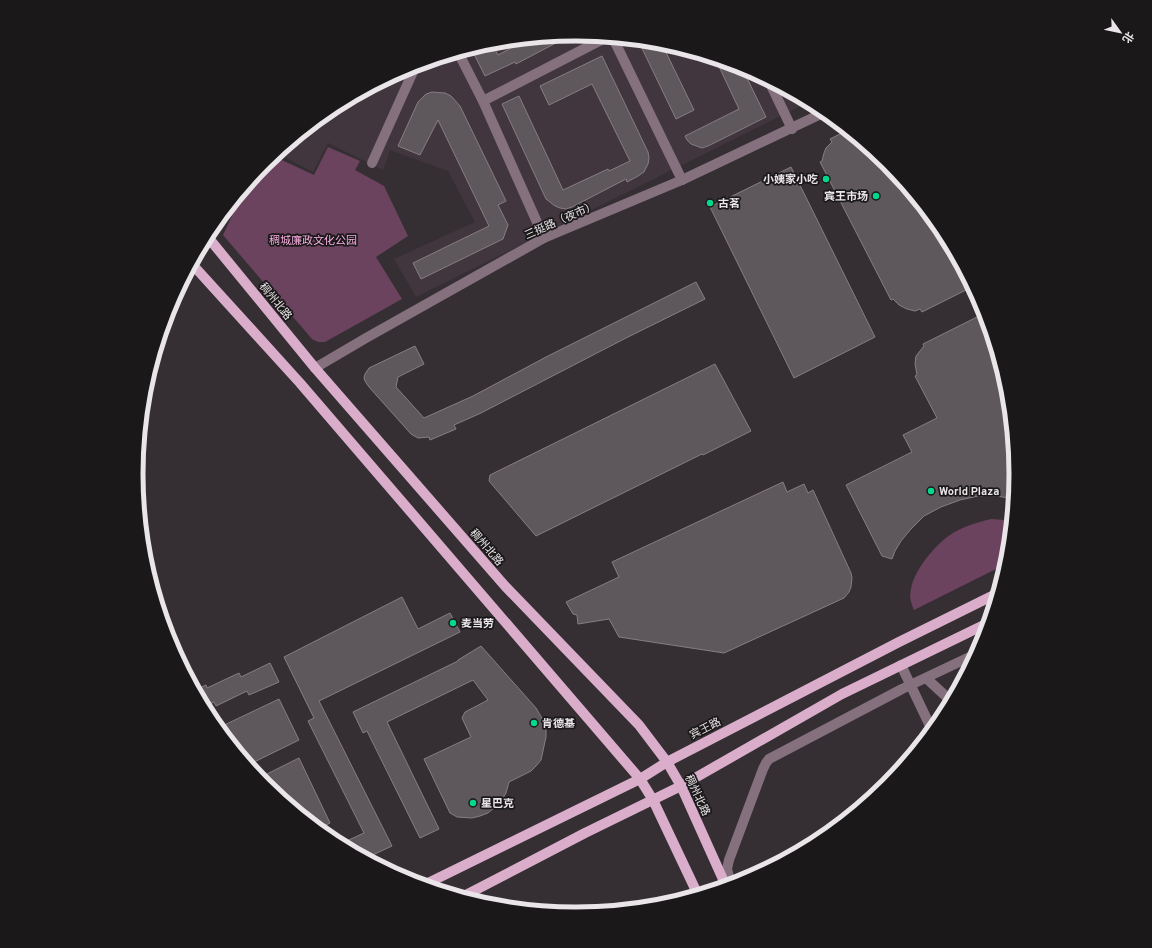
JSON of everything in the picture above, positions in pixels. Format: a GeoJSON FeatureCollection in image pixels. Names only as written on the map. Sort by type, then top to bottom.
{"type":"FeatureCollection","features":[{"type":"Feature","properties":{"kind":"main road","name":"稠州北路"},"geometry":{"type":"LineString","coordinates":[[211,241],[315,368],[505,586],[639,725],[667,762],[681,786],[724,881]]}},
{"type":"Feature","properties":{"kind":"main road"},"geometry":{"type":"LineString","coordinates":[[195,268],[300,383],[640,779],[653,800],[696,890]]}},
{"type":"Feature","properties":{"kind":"main road","name":"宾王路"},"geometry":{"type":"LineString","coordinates":[[432,882],[640,779],[667,762],[885,649],[991,597]]}},
{"type":"Feature","properties":{"kind":"main road"},"geometry":{"type":"LineString","coordinates":[[469,893],[585,833],[681,786],[842,694],[981,626]]}},
{"type":"Feature","properties":{"kind":"street"},"geometry":{"type":"LineString","coordinates":[[482,101],[598,42]]}},
{"type":"Feature","properties":{"kind":"street"},"geometry":{"type":"LineString","coordinates":[[616,43],[682,180]]}},
{"type":"Feature","properties":{"kind":"street"},"geometry":{"type":"LineString","coordinates":[[460,57],[544,238]]}},
{"type":"Feature","properties":{"kind":"street"},"geometry":{"type":"LineString","coordinates":[[372,163],[412,73]]}},
{"type":"Feature","properties":{"kind":"street"},"geometry":{"type":"LineString","coordinates":[[774,89],[792,128]]}},
{"type":"Feature","properties":{"kind":"street","name":"三挺路（夜市）"},"geometry":{"type":"LineString","coordinates":[[315,368],[544,238],[682,180],[819,115]]}},
{"type":"Feature","properties":{"kind":"street"},"geometry":{"type":"LineString","coordinates":[[729,879],[727,869],[729,860],[763,769],[769,759],[910,684],[968,658]]}},
{"type":"Feature","properties":{"kind":"street"},"geometry":{"type":"LineString","coordinates":[[901,665],[929,725]]}},
{"type":"Feature","properties":{"kind":"street"},"geometry":{"type":"LineString","coordinates":[[926,678],[947,697]]}},
{"type":"Feature","properties":{"kind":"shaded area"},"geometry":{"type":"Polygon","coordinates":[[[576,41],[604,42],[660,49],[715,64],[742,74],[768,86],[802,105],[416,297],[394,259],[475,222],[448,171],[390,150],[383,170],[328,143],[313,172],[283,156],[312,130],[335,114],[384,86],[410,74],[464,56],[492,49],[519,45],[576,41]]]}},
{"type":"Feature","properties":{"kind":"green space","name":"稠城廉政文化公园"},"geometry":{"type":"Polygon","coordinates":[[[328,147],[360,161],[355,170],[384,186],[408,236],[376,257],[402,299],[325,342],[318,342],[312,339],[223,235],[238,203],[279,159],[314,175],[328,147]]]}},
{"type":"Feature","properties":{"kind":"green space"},"geometry":{"type":"Polygon","coordinates":[[[991,519],[1006,521],[999,568],[914,610],[910,592],[921,565],[933,550],[947,537],[972,524],[991,519]]]}},
{"type":"Feature","properties":{"kind":"building"},"geometry":{"type":"Polygon","coordinates":[[[559,42],[516,64],[515,62],[485,76],[474,54],[495,49],[498,55],[516,45],[559,42]]]}},
{"type":"Feature","properties":{"kind":"building"},"geometry":{"type":"Polygon","coordinates":[[[641,46],[665,50],[694,110],[676,119],[641,46]]]}},
{"type":"Feature","properties":{"kind":"building"},"geometry":{"type":"Polygon","coordinates":[[[602,56],[648,152],[648,164],[644,172],[627,182],[626,179],[572,207],[566,209],[560,208],[546,199],[502,104],[519,96],[563,190],[608,169],[609,171],[630,161],[592,84],[549,105],[540,86],[602,56]]]}},
{"type":"Feature","properties":{"kind":"building"},"geometry":{"type":"Polygon","coordinates":[[[718,65],[746,76],[766,117],[702,148],[691,144],[687,140],[685,136],[739,109],[718,65]]]}},
{"type":"Feature","properties":{"kind":"building"},"geometry":{"type":"Polygon","coordinates":[[[432,92],[445,93],[451,96],[460,106],[506,201],[498,205],[508,225],[503,239],[421,279],[413,263],[489,226],[438,120],[420,155],[398,146],[418,102],[426,94],[432,92]]]}},
{"type":"Feature","properties":{"kind":"building","name":"宾王市场"},"geometry":{"type":"Polygon","coordinates":[[[843,133],[882,168],[902,189],[920,210],[936,233],[967,289],[922,312],[920,309],[915,311],[907,309],[899,305],[893,299],[891,300],[820,162],[822,161],[826,148],[832,142],[830,139],[843,133]]]}},
{"type":"Feature","properties":{"kind":"building"},"geometry":{"type":"Polygon","coordinates":[[[791,167],[875,337],[794,378],[710,207],[791,167]]]}},
{"type":"Feature","properties":{"kind":"building"},"geometry":{"type":"Polygon","coordinates":[[[696,282],[705,299],[481,413],[454,425],[456,429],[430,440],[429,437],[418,438],[411,434],[369,387],[364,378],[369,368],[415,346],[424,364],[398,377],[396,387],[424,418],[473,396],[546,357],[696,282]]]}},
{"type":"Feature","properties":{"kind":"building"},"geometry":{"type":"Polygon","coordinates":[[[979,316],[986,335],[1001,390],[1008,446],[1008,498],[997,496],[978,496],[960,500],[941,507],[924,516],[911,529],[901,541],[892,559],[882,556],[846,485],[912,452],[903,435],[937,418],[915,376],[917,375],[915,364],[916,356],[924,346],[923,344],[979,316]]]}},
{"type":"Feature","properties":{"kind":"building"},"geometry":{"type":"Polygon","coordinates":[[[715,364],[751,431],[536,536],[489,481],[490,475],[715,364]]]}},
{"type":"Feature","properties":{"kind":"building"},"geometry":{"type":"Polygon","coordinates":[[[783,482],[787,492],[804,484],[808,493],[813,490],[851,573],[851,587],[844,598],[724,653],[619,637],[609,619],[578,624],[577,615],[573,614],[566,602],[619,577],[612,562],[783,482]]]}},
{"type":"Feature","properties":{"kind":"building"},"geometry":{"type":"Polygon","coordinates":[[[402,597],[418,629],[450,613],[460,632],[319,701],[392,846],[371,855],[346,841],[364,833],[308,721],[314,718],[284,657],[402,597]]]}},
{"type":"Feature","properties":{"kind":"building"},"geometry":{"type":"Polygon","coordinates":[[[481,646],[536,708],[543,720],[546,728],[546,737],[541,760],[531,771],[509,782],[506,793],[501,801],[488,813],[472,818],[457,817],[450,813],[424,759],[471,737],[462,718],[465,712],[488,700],[473,680],[387,722],[439,829],[420,838],[367,731],[363,733],[353,712],[458,661],[481,646]]]}},
{"type":"Feature","properties":{"kind":"building"},"geometry":{"type":"Polygon","coordinates":[[[270,663],[279,682],[249,695],[247,691],[216,706],[214,702],[210,704],[200,688],[206,685],[207,688],[239,673],[241,677],[270,663]]]}},
{"type":"Feature","properties":{"kind":"building"},"geometry":{"type":"Polygon","coordinates":[[[279,699],[299,740],[253,762],[223,725],[279,699]]]}},
{"type":"Feature","properties":{"kind":"building"},"geometry":{"type":"Polygon","coordinates":[[[299,758],[330,823],[324,826],[312,818],[265,775],[299,758]]]}},
{"type":"Feature","properties":{"kind":"place","name":"小姨家小吃"},"geometry":{"type":"Point","coordinates":[826,179]}},
{"type":"Feature","properties":{"kind":"place","name":"宾王市场"},"geometry":{"type":"Point","coordinates":[876,196]}},
{"type":"Feature","properties":{"kind":"place","name":"古茗"},"geometry":{"type":"Point","coordinates":[710,203]}},
{"type":"Feature","properties":{"kind":"place","name":"World Plaza"},"geometry":{"type":"Point","coordinates":[931,491]}},
{"type":"Feature","properties":{"kind":"place","name":"麦当劳"},"geometry":{"type":"Point","coordinates":[453,623]}},
{"type":"Feature","properties":{"kind":"place","name":"肯德基"},"geometry":{"type":"Point","coordinates":[534,723]}},
{"type":"Feature","properties":{"kind":"place","name":"星巴克"},"geometry":{"type":"Point","coordinates":[473,803]}}]}
